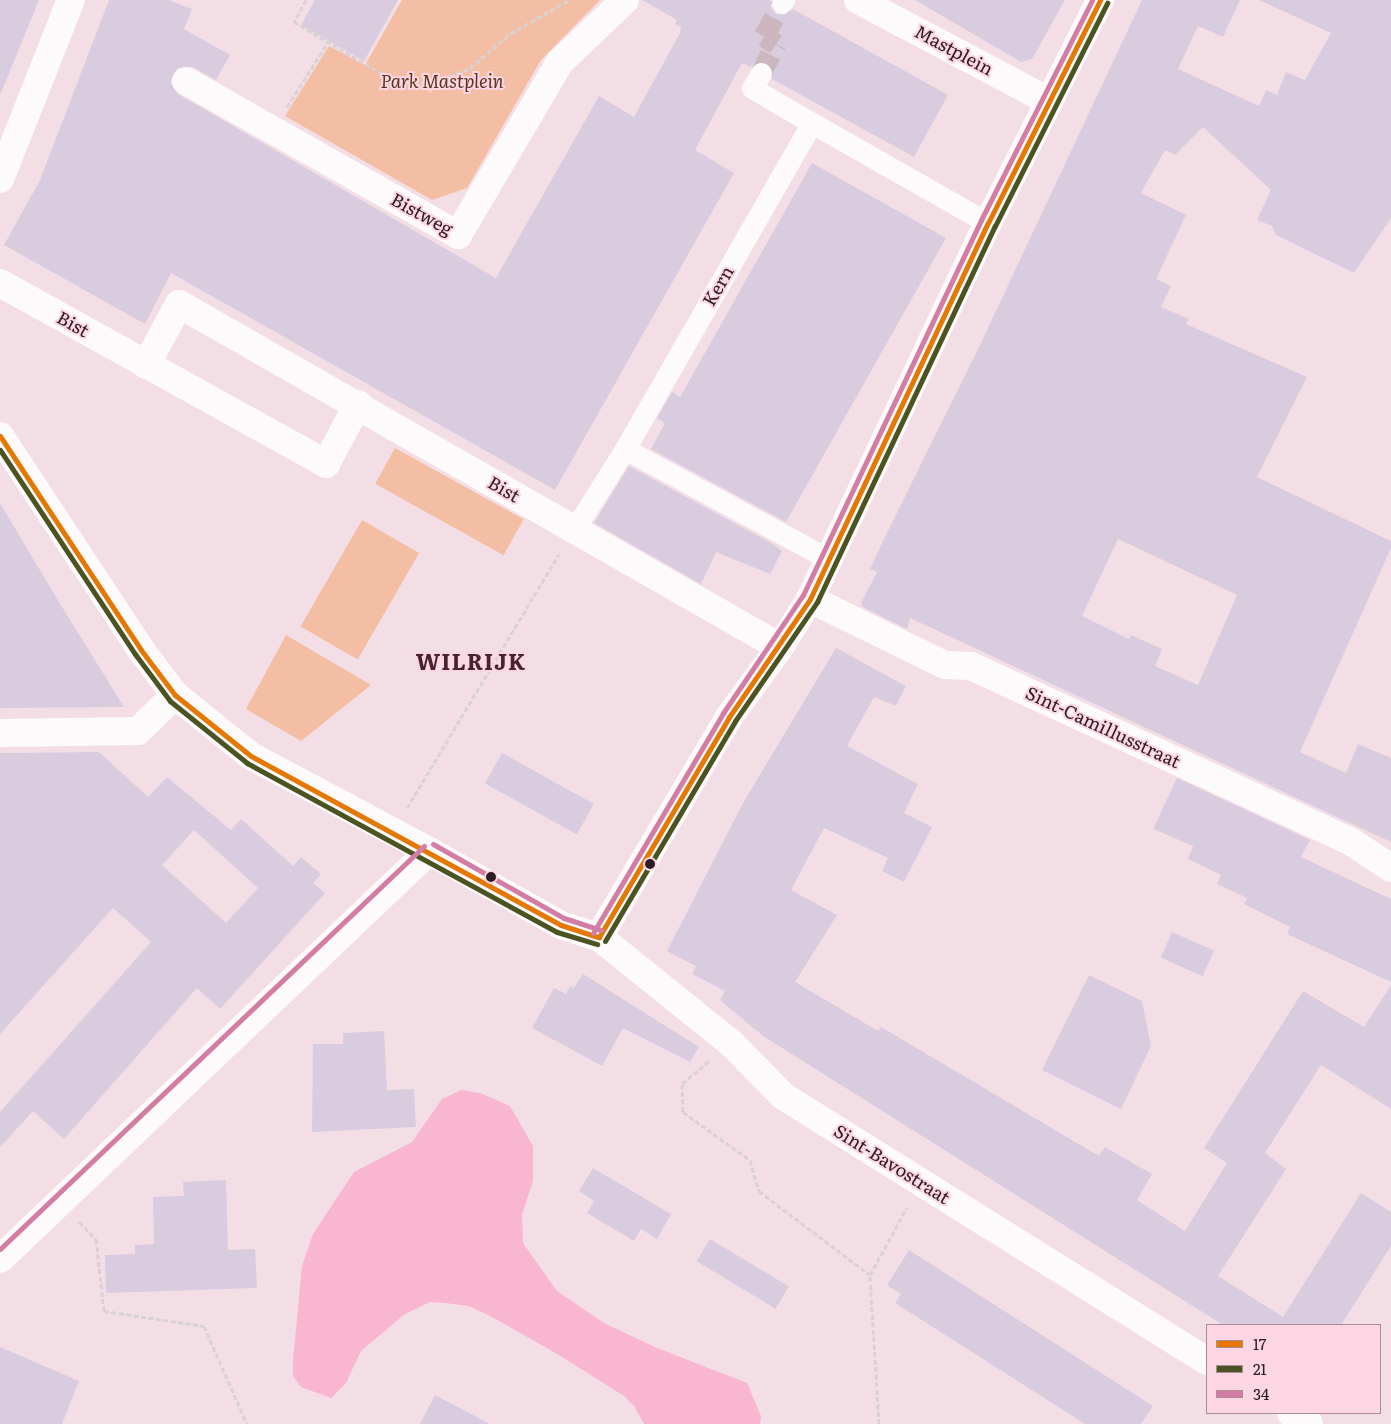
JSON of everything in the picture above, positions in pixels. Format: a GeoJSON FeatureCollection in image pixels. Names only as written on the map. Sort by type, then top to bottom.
{"type":"FeatureCollection","features":[{"type":"Feature","properties":{"kind":"street"},"geometry":{"type":"LineString","coordinates":[[0,179],[71,0]]}},
{"type":"Feature","properties":{"kind":"street","name":"Bistweg"},"geometry":{"type":"LineString","coordinates":[[186,80],[458,235],[560,62],[625,0]]}},
{"type":"Feature","properties":{"kind":"street","name":"Mastplein"},"geometry":{"type":"LineString","coordinates":[[858,0],[1049,101]]}},
{"type":"Feature","properties":{"kind":"street"},"geometry":{"type":"LineString","coordinates":[[0,436],[141,650],[175,696],[251,756],[429,851],[561,925],[599,936],[729,717],[780,647],[810,598],[830,560],[988,223],[1100,0]]}},
{"type":"Feature","properties":{"kind":"street"},"geometry":{"type":"LineString","coordinates":[[761,73],[752,88],[988,223]]}},
{"type":"Feature","properties":{"kind":"street","name":"Kern"},"geometry":{"type":"LineString","coordinates":[[574,530],[625,449],[812,123]]}},
{"type":"Feature","properties":{"kind":"street","name":"Bist"},"geometry":{"type":"LineString","coordinates":[[0,283],[146,366],[326,464],[358,404]]}},
{"type":"Feature","properties":{"kind":"street","name":"Bist"},"geometry":{"type":"LineString","coordinates":[[146,366],[179,304],[358,404],[780,647]]}},
{"type":"Feature","properties":{"kind":"street"},"geometry":{"type":"LineString","coordinates":[[625,449],[830,560]]}},
{"type":"Feature","properties":{"kind":"street","name":"Sint-Camillusstraat"},"geometry":{"type":"LineString","coordinates":[[810,598],[945,665],[971,666],[1350,841],[1391,868]]}},
{"type":"Feature","properties":{"kind":"street"},"geometry":{"type":"LineString","coordinates":[[0,733],[138,731],[175,696]]}},
{"type":"Feature","properties":{"kind":"street"},"geometry":{"type":"LineString","coordinates":[[0,1259],[58,1201],[429,851]]}},
{"type":"Feature","properties":{"kind":"street","name":"Sint-Bavostraat"},"geometry":{"type":"LineString","coordinates":[[599,936],[731,1043],[783,1096],[1206,1360]]}},
{"type":"Feature","properties":{"kind":"street"},"geometry":{"type":"LineString","coordinates":[[1293,1414],[1310,1424]]}},
{"type":"Feature","properties":{"kind":"path"},"geometry":{"type":"LineString","coordinates":[[306,0],[294,22],[383,74],[406,82],[442,79],[470,68],[510,33],[570,0]]}},
{"type":"Feature","properties":{"kind":"path"},"geometry":{"type":"LineString","coordinates":[[273,130],[328,42]]}},
{"type":"Feature","properties":{"kind":"path"},"geometry":{"type":"LineString","coordinates":[[393,832],[574,530]]}},
{"type":"Feature","properties":{"kind":"path"},"geometry":{"type":"LineString","coordinates":[[731,1043],[682,1084],[683,1112],[750,1160],[759,1191],[870,1275]]}},
{"type":"Feature","properties":{"kind":"path"},"geometry":{"type":"LineString","coordinates":[[879,1424],[870,1275],[921,1182]]}},
{"type":"Feature","properties":{"kind":"path"},"geometry":{"type":"LineString","coordinates":[[58,1201],[96,1239],[104,1311],[204,1326],[247,1424]]}},
{"type":"Feature","properties":{"kind":"green space","name":"Park Mastplein"},"geometry":{"type":"Polygon","coordinates":[[[402,0],[600,0],[541,60],[467,188],[432,200],[285,116],[329,46],[365,65],[402,0]]]}},
{"type":"Feature","properties":{"kind":"green space"},"geometry":{"type":"Polygon","coordinates":[[[395,448],[524,519],[504,555],[375,484],[395,448]]]}},
{"type":"Feature","properties":{"kind":"green space"},"geometry":{"type":"Polygon","coordinates":[[[362,520],[419,553],[358,660],[300,627],[362,520]]]}},
{"type":"Feature","properties":{"kind":"green space"},"geometry":{"type":"Polygon","coordinates":[[[286,635],[371,685],[301,741],[246,709],[286,635]]]}},
{"type":"Feature","properties":{"kind":"shaded area"},"geometry":{"type":"Polygon","coordinates":[[[461,1090],[480,1093],[510,1106],[533,1146],[533,1181],[522,1215],[523,1243],[557,1291],[604,1323],[657,1348],[747,1383],[761,1416],[760,1424],[644,1424],[634,1406],[624,1396],[559,1355],[469,1306],[445,1303],[430,1302],[405,1314],[361,1351],[346,1383],[331,1398],[301,1387],[293,1376],[293,1361],[302,1266],[313,1234],[354,1172],[412,1142],[442,1099],[461,1090]]]}},
{"type":"Feature","properties":{"kind":"building"},"geometry":{"type":"Polygon","coordinates":[[[0,0],[39,0],[1,93],[0,93],[0,0]]]}},
{"type":"Feature","properties":{"kind":"building"},"geometry":{"type":"Polygon","coordinates":[[[109,0],[168,0],[192,9],[184,29],[230,55],[216,80],[193,67],[178,68],[170,82],[178,94],[496,278],[599,96],[634,117],[680,33],[681,27],[675,24],[677,20],[642,0],[770,0],[771,8],[776,14],[787,14],[793,9],[948,95],[914,157],[772,79],[772,67],[767,62],[755,62],[750,67],[742,63],[695,150],[734,173],[555,490],[171,273],[145,324],[4,245],[40,180],[109,0]]]}},
{"type":"Feature","properties":{"kind":"building"},"geometry":{"type":"Polygon","coordinates":[[[315,0],[398,0],[364,61],[301,25],[315,0]]]}},
{"type":"Feature","properties":{"kind":"building"},"geometry":{"type":"Polygon","coordinates":[[[915,0],[1065,0],[1032,59],[1021,62],[915,0]]]}},
{"type":"Feature","properties":{"kind":"building"},"geometry":{"type":"Polygon","coordinates":[[[1142,0],[1240,0],[1223,37],[1198,26],[1178,69],[1259,106],[1266,90],[1277,95],[1286,72],[1305,80],[1331,33],[1259,0],[1391,0],[1391,218],[1354,273],[1276,235],[1272,226],[1257,220],[1271,190],[1203,127],[1175,155],[1165,150],[1141,193],[1186,215],[1156,279],[1171,286],[1161,307],[1189,319],[1186,324],[1307,377],[1257,477],[1391,541],[1391,548],[1300,752],[1346,773],[1358,744],[1391,758],[1391,842],[910,618],[907,629],[863,607],[861,603],[877,572],[870,569],[980,345],[1142,0]],[[1118,539],[1082,616],[1129,639],[1131,635],[1162,649],[1155,666],[1198,685],[1237,595],[1118,539]]]}},
{"type":"Feature","properties":{"kind":"building"},"geometry":{"type":"Polygon","coordinates":[[[812,163],[946,238],[786,522],[651,449],[665,423],[657,418],[672,392],[680,397],[812,163]]]}},
{"type":"Feature","properties":{"kind":"building"},"geometry":{"type":"Polygon","coordinates":[[[629,466],[773,544],[782,551],[770,574],[716,552],[701,584],[594,523],[629,466]]]}},
{"type":"Feature","properties":{"kind":"building"},"geometry":{"type":"Polygon","coordinates":[[[0,503],[59,602],[124,707],[0,708],[0,503]]]}},
{"type":"Feature","properties":{"kind":"building"},"geometry":{"type":"Polygon","coordinates":[[[836,648],[906,686],[896,706],[874,697],[847,746],[918,784],[904,813],[932,827],[904,882],[882,871],[888,858],[824,828],[791,890],[837,915],[795,982],[878,1031],[881,1027],[1099,1156],[1105,1147],[1152,1174],[1137,1200],[1185,1231],[1227,1163],[1204,1148],[1303,991],[1364,1027],[1391,985],[1391,1109],[1321,1065],[1265,1153],[1286,1169],[1218,1276],[1283,1317],[1361,1193],[1391,1212],[1391,1246],[1342,1324],[1221,1324],[763,1036],[720,1000],[725,991],[692,974],[696,966],[667,951],[743,803],[836,648]]]}},
{"type":"Feature","properties":{"kind":"building"},"geometry":{"type":"Polygon","coordinates":[[[99,752],[148,797],[167,777],[231,830],[241,819],[293,866],[301,857],[321,874],[313,883],[325,893],[220,1009],[197,988],[64,1139],[33,1111],[0,1147],[0,1112],[151,942],[113,908],[0,1034],[0,753],[99,752]],[[194,830],[162,865],[226,923],[258,888],[194,830]]]}},
{"type":"Feature","properties":{"kind":"building"},"geometry":{"type":"Polygon","coordinates":[[[502,753],[594,804],[577,835],[485,784],[502,753]]]}},
{"type":"Feature","properties":{"kind":"building"},"geometry":{"type":"Polygon","coordinates":[[[1177,778],[1310,840],[1301,857],[1391,899],[1391,982],[1287,934],[1290,927],[1244,904],[1247,898],[1217,884],[1221,875],[1188,859],[1193,846],[1153,829],[1177,778]]]}},
{"type":"Feature","properties":{"kind":"building"},"geometry":{"type":"Polygon","coordinates":[[[1172,932],[1214,951],[1203,976],[1161,958],[1172,932]]]}},
{"type":"Feature","properties":{"kind":"building"},"geometry":{"type":"Polygon","coordinates":[[[583,974],[699,1047],[690,1062],[623,1028],[602,1066],[532,1028],[554,988],[566,994],[570,986],[574,988],[583,974]]]}},
{"type":"Feature","properties":{"kind":"building"},"geometry":{"type":"Polygon","coordinates":[[[1089,975],[1142,1001],[1151,1046],[1121,1109],[1042,1070],[1089,975]]]}},
{"type":"Feature","properties":{"kind":"building"},"geometry":{"type":"Polygon","coordinates":[[[384,1031],[387,1090],[414,1089],[416,1127],[312,1132],[313,1044],[343,1044],[343,1033],[384,1031]]]}},
{"type":"Feature","properties":{"kind":"building"},"geometry":{"type":"Polygon","coordinates":[[[593,1168],[671,1214],[657,1239],[641,1229],[634,1241],[587,1213],[594,1201],[579,1191],[593,1168]]]}},
{"type":"Feature","properties":{"kind":"building"},"geometry":{"type":"Polygon","coordinates":[[[226,1180],[228,1250],[255,1249],[257,1288],[106,1293],[105,1255],[135,1254],[135,1245],[154,1244],[153,1197],[184,1196],[183,1182],[226,1180]]]}},
{"type":"Feature","properties":{"kind":"building"},"geometry":{"type":"Polygon","coordinates":[[[710,1239],[789,1286],[775,1309],[697,1261],[710,1239]]]}},
{"type":"Feature","properties":{"kind":"building"},"geometry":{"type":"Polygon","coordinates":[[[909,1250],[1153,1406],[1141,1424],[1085,1424],[895,1303],[901,1294],[887,1285],[909,1250]]]}},
{"type":"Feature","properties":{"kind":"building"},"geometry":{"type":"Polygon","coordinates":[[[0,1347],[79,1381],[62,1424],[0,1424],[0,1347]]]}},
{"type":"Feature","properties":{"kind":"building"},"geometry":{"type":"Polygon","coordinates":[[[435,1395],[490,1424],[420,1424],[435,1395]]]}},
{"type":"Feature","properties":{"kind":"tunnel"},"geometry":{"type":"LineString","coordinates":[[761,73],[776,44],[764,36],[782,3]]}},
{"type":"Feature","properties":{"kind":"transit line","name":"34"},"geometry":{"type":"LineString","coordinates":[[593,933],[723,713],[803,595],[981,220],[1092,0]]}},
{"type":"Feature","properties":{"kind":"transit line","name":"17"},"geometry":{"type":"LineString","coordinates":[[599,937],[729,717],[810,599],[988,223],[1100,0]]}},
{"type":"Feature","properties":{"kind":"transit line","name":"21"},"geometry":{"type":"LineString","coordinates":[[605,941],[735,721],[817,602],[995,226],[1107,3]]}},
{"type":"Feature","properties":{"kind":"transit line","name":"17"},"geometry":{"type":"LineString","coordinates":[[0,436],[141,650],[175,695],[251,756],[561,925],[599,937]]}},
{"type":"Feature","properties":{"kind":"transit line","name":"21"},"geometry":{"type":"LineString","coordinates":[[0,450],[135,654],[170,701],[247,763],[557,932],[597,944]]}},
{"type":"Feature","properties":{"kind":"transit line","name":"34"},"geometry":{"type":"LineString","coordinates":[[433,844],[564,918],[601,930]]}},
{"type":"Feature","properties":{"kind":"transit line","name":"34"},"geometry":{"type":"LineString","coordinates":[[0,1249],[424,846]]}},
{"type":"Feature","properties":{"kind":"district","name":"WILRIJK"},"geometry":{"type":"Point","coordinates":[471,661]}}]}
